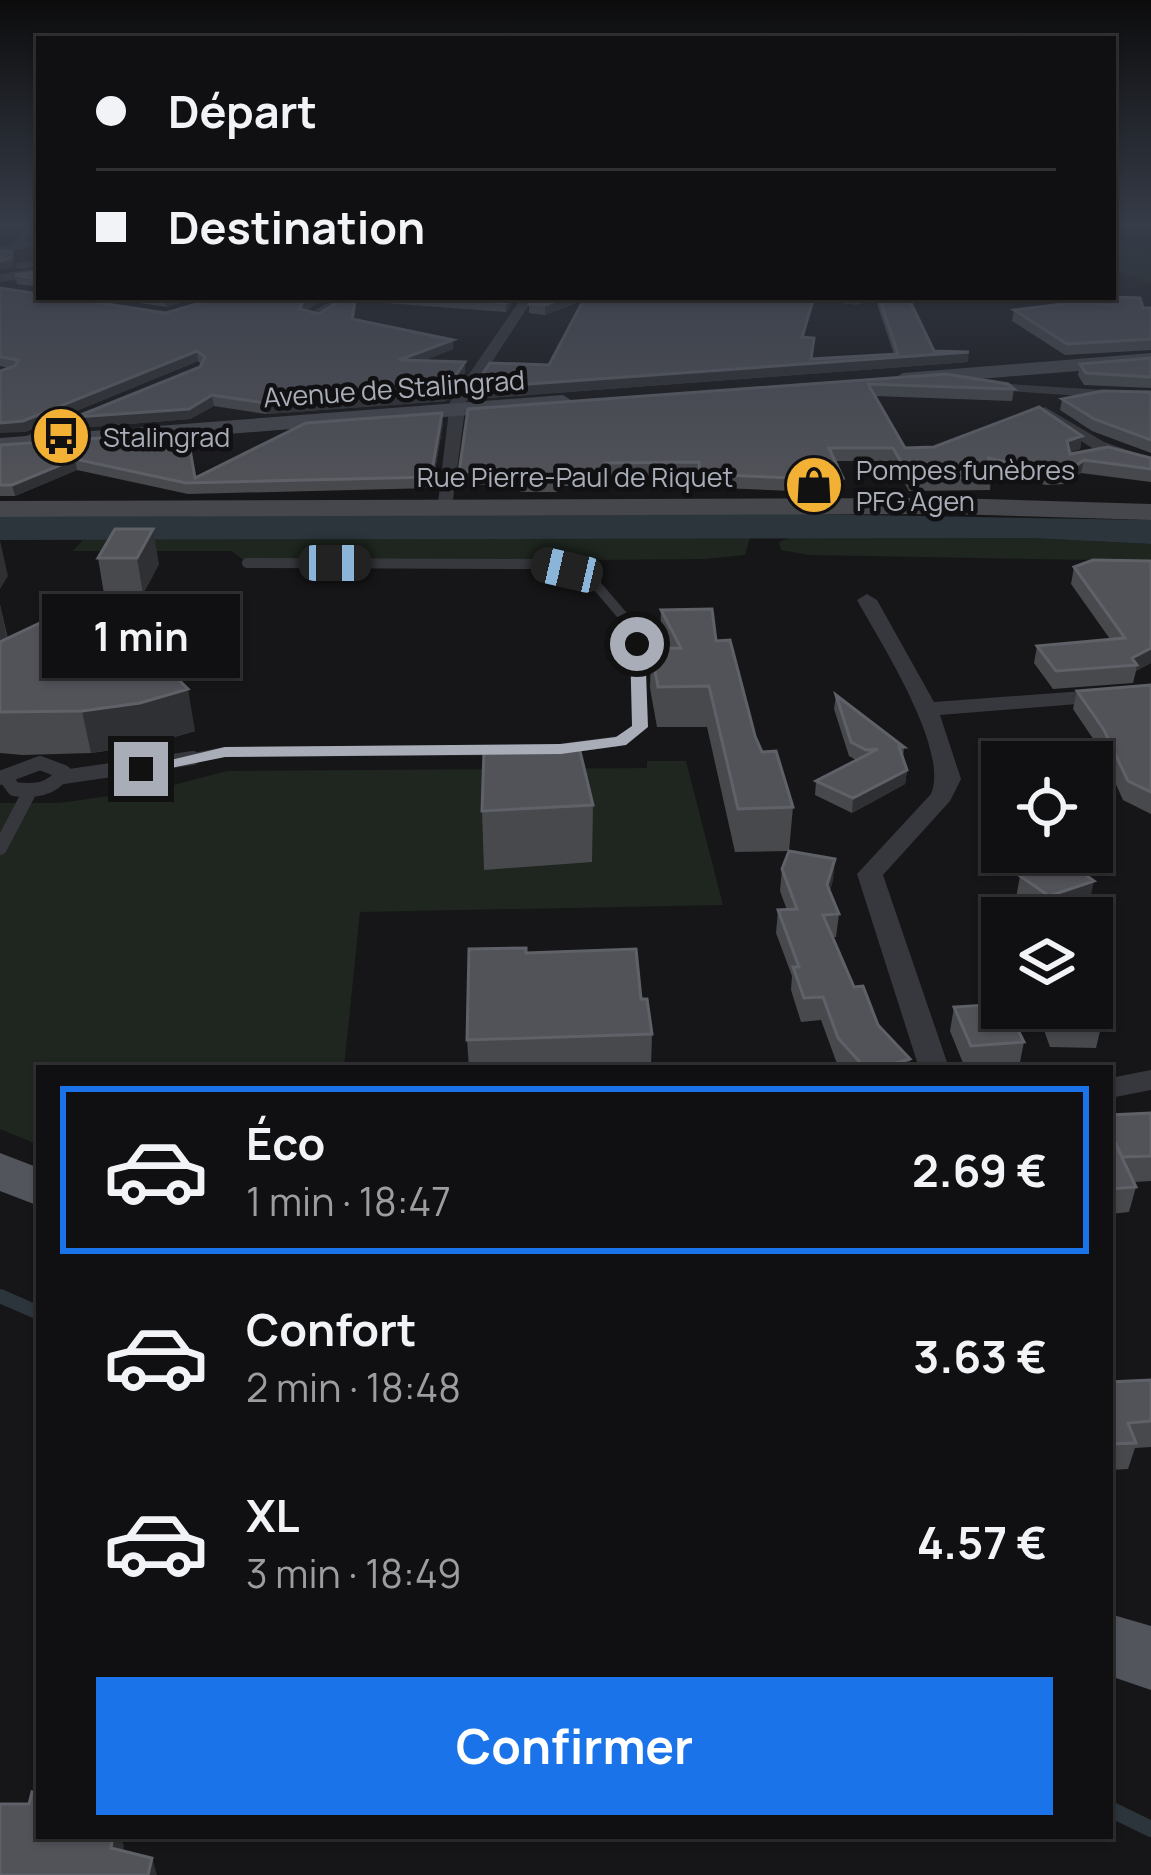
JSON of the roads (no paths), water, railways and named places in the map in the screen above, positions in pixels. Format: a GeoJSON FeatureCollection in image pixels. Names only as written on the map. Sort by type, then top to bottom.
{"type":"FeatureCollection","features":[{"type":"Feature","properties":{"kind":"main road"},"geometry":{"type":"LineString","coordinates":[[0,1171],[36,1187]]}},
{"type":"Feature","properties":{"kind":"main road"},"geometry":{"type":"LineString","coordinates":[[1113,1646],[1151,1658]]}},
{"type":"Feature","properties":{"kind":"street"},"geometry":{"type":"LineString","coordinates":[[312,316],[318,312]]}},
{"type":"Feature","properties":{"kind":"street"},"geometry":{"type":"LineString","coordinates":[[443,508],[456,410],[518,312]]}},
{"type":"Feature","properties":{"kind":"street"},"geometry":{"type":"LineString","coordinates":[[885,381],[1151,359]]}},
{"type":"Feature","properties":{"kind":"street"},"geometry":{"type":"LineString","coordinates":[[970,374],[1011,388]]}},
{"type":"Feature","properties":{"kind":"street"},"geometry":{"type":"LineString","coordinates":[[940,376],[1030,390],[1151,397]]}},
{"type":"Feature","properties":{"kind":"street"},"geometry":{"type":"LineString","coordinates":[[1030,390],[1036,406],[1110,450],[1151,463]]}},
{"type":"Feature","properties":{"kind":"street","name":"Avenue de Stalingrad"},"geometry":{"type":"LineString","coordinates":[[10,444],[594,400]]}},
{"type":"Feature","properties":{"kind":"street","name":"Rue Pierre-Paul de Riquet"},"geometry":{"type":"LineString","coordinates":[[0,509],[952,506],[1151,512]]}},
{"type":"Feature","properties":{"kind":"street"},"geometry":{"type":"LineString","coordinates":[[867,600],[927,709],[950,779],[942,796],[870,874],[933,1065]]}},
{"type":"Feature","properties":{"kind":"street"},"geometry":{"type":"LineString","coordinates":[[927,709],[1151,692]]}},
{"type":"Feature","properties":{"kind":"street"},"geometry":{"type":"LineString","coordinates":[[1113,1087],[1151,1080]]}},
{"type":"Feature","properties":{"kind":"lane"},"geometry":{"type":"LineString","coordinates":[[10,444],[99,410]]}},
{"type":"Feature","properties":{"kind":"lane"},"geometry":{"type":"LineString","coordinates":[[1090,455],[1110,450]]}},
{"type":"Feature","properties":{"kind":"lane"},"geometry":{"type":"LineString","coordinates":[[247,563],[543,564],[598,586],[619,602],[637,644],[640,727],[620,741],[548,749]]}},
{"type":"Feature","properties":{"kind":"lane"},"geometry":{"type":"LineString","coordinates":[[63,777],[62,768],[47,762],[16,768],[3,778],[14,789],[30,791],[63,777],[141,769],[225,752],[526,749]]}},
{"type":"Feature","properties":{"kind":"lane"},"geometry":{"type":"LineString","coordinates":[[0,848],[30,791]]}},
{"type":"Feature","properties":{"kind":"waterway"},"geometry":{"type":"LineString","coordinates":[[0,1296],[36,1312]]}},
{"type":"Feature","properties":{"kind":"waterway"},"geometry":{"type":"LineString","coordinates":[[1113,1810],[1151,1829]]}},
{"type":"Feature","properties":{"kind":"place","name":"Stalingrad"},"geometry":{"type":"Point","coordinates":[61,436]}},
{"type":"Feature","properties":{"kind":"place","name":"Pompes funèbres PFG Agen"},"geometry":{"type":"Point","coordinates":[814,485]}}]}
